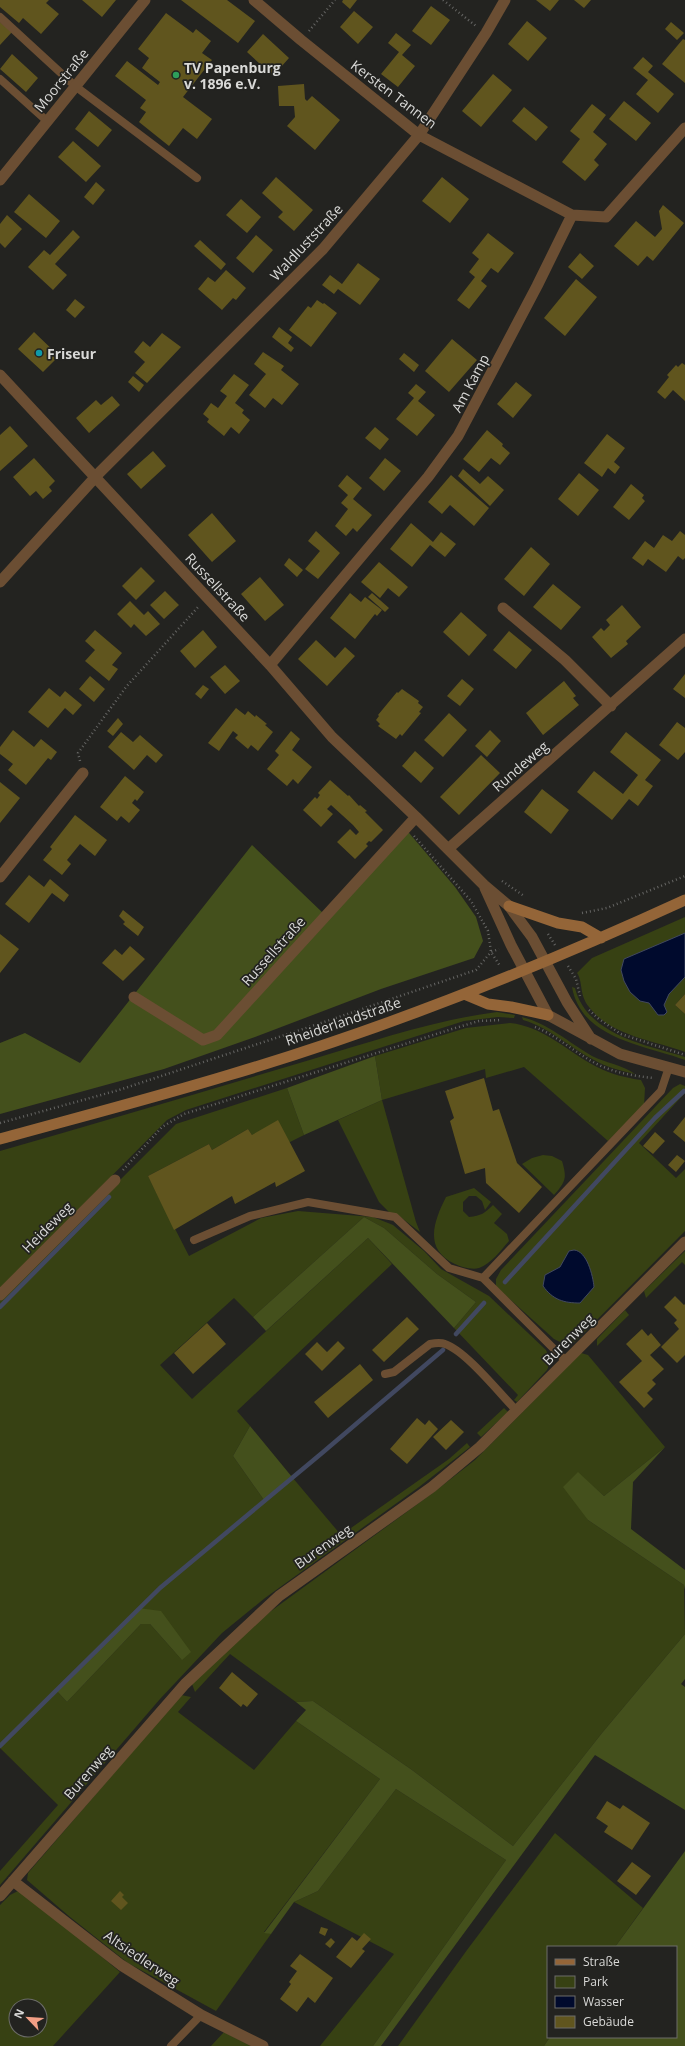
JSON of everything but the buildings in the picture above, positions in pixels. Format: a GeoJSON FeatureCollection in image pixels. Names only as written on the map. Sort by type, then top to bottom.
{"type":"FeatureCollection","features":[{"type":"Feature","properties":{"kind":"main road","name":"Rheiderlandstraße"},"geometry":{"type":"LineString","coordinates":[[0,1139],[230,1075],[464,994],[601,938],[685,900]]}},
{"type":"Feature","properties":{"kind":"main road"},"geometry":{"type":"LineString","coordinates":[[509,906],[550,920],[582,927],[601,938]]}},
{"type":"Feature","properties":{"kind":"main road"},"geometry":{"type":"LineString","coordinates":[[464,994],[488,1004],[548,1015]]}},
{"type":"Feature","properties":{"kind":"street","name":"Moorstraße"},"geometry":{"type":"LineString","coordinates":[[0,180],[145,0]]}},
{"type":"Feature","properties":{"kind":"street","name":"Kersten Tannen"},"geometry":{"type":"LineString","coordinates":[[254,0],[300,40],[419,135],[572,215]]}},
{"type":"Feature","properties":{"kind":"street","name":"Waldluststraße"},"geometry":{"type":"LineString","coordinates":[[0,582],[96,476],[323,249],[419,135],[486,34],[505,0]]}},
{"type":"Feature","properties":{"kind":"street"},"geometry":{"type":"LineString","coordinates":[[572,215],[606,217],[685,128]]}},
{"type":"Feature","properties":{"kind":"street","name":"Am Kamp"},"geometry":{"type":"LineString","coordinates":[[270,665],[428,477],[458,436],[494,370],[572,215]]}},
{"type":"Feature","properties":{"kind":"street","name":"Russellstraße"},"geometry":{"type":"LineString","coordinates":[[0,375],[96,476],[270,665],[332,737],[416,817],[484,885],[509,906],[532,937],[567,1002],[591,1039]]}},
{"type":"Feature","properties":{"kind":"street"},"geometry":{"type":"LineString","coordinates":[[503,608],[565,660],[611,706]]}},
{"type":"Feature","properties":{"kind":"street","name":"Rundeweg"},"geometry":{"type":"LineString","coordinates":[[448,849],[685,639]]}},
{"type":"Feature","properties":{"kind":"street"},"geometry":{"type":"LineString","coordinates":[[0,877],[84,773]]}},
{"type":"Feature","properties":{"kind":"street","name":"Russellstraße"},"geometry":{"type":"LineString","coordinates":[[134,997],[203,1040],[217,1035],[416,817]]}},
{"type":"Feature","properties":{"kind":"street","name":"Russellstraße"},"geometry":{"type":"LineString","coordinates":[[484,885],[511,945],[548,1015],[620,1054],[685,1072]]}},
{"type":"Feature","properties":{"kind":"street","name":"Heideweg"},"geometry":{"type":"LineString","coordinates":[[0,1295],[115,1180]]}},
{"type":"Feature","properties":{"kind":"street","name":"Burenweg"},"geometry":{"type":"LineString","coordinates":[[0,1896],[185,1684],[279,1596],[432,1487],[480,1447],[516,1410],[567,1362],[685,1242]]}},
{"type":"Feature","properties":{"kind":"street","name":"Altsiedlerweg"},"geometry":{"type":"LineString","coordinates":[[13,1881],[121,1965],[201,2015],[263,2046]]}},
{"type":"Feature","properties":{"kind":"lane"},"geometry":{"type":"LineString","coordinates":[[0,17],[76,86],[197,178]]}},
{"type":"Feature","properties":{"kind":"lane"},"geometry":{"type":"LineString","coordinates":[[0,79],[48,121]]}},
{"type":"Feature","properties":{"kind":"lane"},"geometry":{"type":"LineString","coordinates":[[483,1278],[660,1091],[669,1067]]}},
{"type":"Feature","properties":{"kind":"lane"},"geometry":{"type":"LineString","coordinates":[[194,1240],[250,1216],[308,1202],[395,1217],[449,1268],[483,1278],[567,1362]]}},
{"type":"Feature","properties":{"kind":"lane"},"geometry":{"type":"LineString","coordinates":[[386,1374],[394,1372],[430,1344],[437,1342],[446,1344],[458,1351],[516,1410]]}},
{"type":"Feature","properties":{"kind":"lane"},"geometry":{"type":"LineString","coordinates":[[171,2046],[201,2015]]}},
{"type":"Feature","properties":{"kind":"path"},"geometry":{"type":"LineString","coordinates":[[300,40],[335,0]]}},
{"type":"Feature","properties":{"kind":"path"},"geometry":{"type":"LineString","coordinates":[[444,0],[486,34]]}},
{"type":"Feature","properties":{"kind":"path"},"geometry":{"type":"LineString","coordinates":[[84,773],[78,753],[126,687],[207,597]]}},
{"type":"Feature","properties":{"kind":"path"},"geometry":{"type":"LineString","coordinates":[[407,828],[471,901],[488,931],[491,952]]}},
{"type":"Feature","properties":{"kind":"path"},"geometry":{"type":"LineString","coordinates":[[575,912],[607,908],[685,876]]}},
{"type":"Feature","properties":{"kind":"path"},"geometry":{"type":"LineString","coordinates":[[501,881],[525,897]]}},
{"type":"Feature","properties":{"kind":"path"},"geometry":{"type":"LineString","coordinates":[[550,920],[546,931],[576,978],[581,998]]}},
{"type":"Feature","properties":{"kind":"path"},"geometry":{"type":"LineString","coordinates":[[0,1122],[118,1090],[476,970],[491,952],[511,945]]}},
{"type":"Feature","properties":{"kind":"path"},"geometry":{"type":"LineString","coordinates":[[586,1008],[599,1020],[621,1034],[685,1055]]}},
{"type":"Feature","properties":{"kind":"path"},"geometry":{"type":"LineString","coordinates":[[115,1180],[162,1126],[184,1114],[479,1021],[505,1020]]}},
{"type":"Feature","properties":{"kind":"path"},"geometry":{"type":"LineString","coordinates":[[531,1025],[546,1031],[600,1066],[636,1076],[664,1079]]}},
{"type":"Feature","properties":{"kind":"green space"},"geometry":{"type":"Polygon","coordinates":[[[404,827],[455,887],[476,917],[483,941],[474,958],[381,989],[255,1037],[164,1069],[0,1114],[0,1043],[25,1033],[80,1063],[252,845],[324,914],[404,827]]]}},
{"type":"Feature","properties":{"kind":"green space"},"geometry":{"type":"Polygon","coordinates":[[[685,917],[685,994],[675,1005],[685,1014],[685,1052],[633,1036],[609,1025],[598,1017],[589,1007],[584,998],[577,973],[592,958],[685,917]]]}},
{"type":"Feature","properties":{"kind":"green space"},"geometry":{"type":"Polygon","coordinates":[[[572,987],[575,988],[581,1003],[590,1015],[602,1026],[632,1041],[685,1057],[685,1060],[634,1044],[601,1029],[588,1018],[578,1004],[572,987]]]}},
{"type":"Feature","properties":{"kind":"green space"},"geometry":{"type":"Polygon","coordinates":[[[497,1012],[515,1015],[514,1018],[498,1017],[464,1021],[186,1110],[167,1120],[0,1289],[0,1151],[404,1032],[450,1020],[497,1012]]]}},
{"type":"Feature","properties":{"kind":"green space"},"geometry":{"type":"Polygon","coordinates":[[[522,1017],[550,1029],[592,1056],[625,1068],[635,1074],[614,1068],[585,1055],[551,1033],[533,1023],[523,1020],[522,1017]]]}},
{"type":"Feature","properties":{"kind":"green space"},"geometry":{"type":"Polygon","coordinates":[[[510,1023],[522,1025],[544,1034],[597,1067],[619,1075],[641,1080],[645,1088],[644,1106],[608,1141],[524,1067],[486,1078],[485,1069],[382,1100],[375,1056],[466,1028],[510,1023]]]}},
{"type":"Feature","properties":{"kind":"green space"},"geometry":{"type":"Polygon","coordinates":[[[375,1056],[382,1100],[304,1135],[287,1088],[375,1056]]]}},
{"type":"Feature","properties":{"kind":"green space"},"geometry":{"type":"Polygon","coordinates":[[[680,1084],[685,1086],[685,1093],[639,1143],[676,1178],[685,1169],[685,1231],[575,1342],[567,1343],[554,1339],[496,1286],[496,1279],[501,1270],[673,1088],[680,1084]]]}},
{"type":"Feature","properties":{"kind":"green space"},"geometry":{"type":"Polygon","coordinates":[[[287,1088],[304,1135],[290,1142],[252,1135],[248,1129],[212,1150],[209,1144],[148,1176],[189,1256],[261,1218],[298,1211],[373,1217],[393,1225],[424,1251],[441,1269],[489,1296],[546,1350],[549,1357],[549,1364],[547,1370],[517,1402],[514,1400],[518,1395],[454,1328],[476,1302],[437,1274],[384,1228],[364,1217],[253,1317],[234,1298],[160,1365],[192,1399],[368,1238],[392,1264],[237,1411],[250,1426],[233,1456],[264,1500],[292,1477],[341,1535],[449,1459],[467,1443],[470,1447],[419,1487],[265,1598],[222,1633],[160,1699],[0,1885],[0,1871],[58,1805],[0,1748],[0,1300],[176,1124],[287,1088]],[[138,1608],[56,1690],[67,1702],[141,1624],[150,1624],[182,1660],[138,1608]]]}},
{"type":"Feature","properties":{"kind":"green space"},"geometry":{"type":"Polygon","coordinates":[[[382,1100],[420,1232],[399,1216],[390,1213],[379,1202],[338,1120],[382,1100]]]}},
{"type":"Feature","properties":{"kind":"green space"},"geometry":{"type":"Polygon","coordinates":[[[543,1155],[552,1156],[562,1161],[565,1176],[563,1183],[554,1195],[522,1164],[532,1158],[543,1155]]]}},
{"type":"Feature","properties":{"kind":"green space"},"geometry":{"type":"Polygon","coordinates":[[[474,1188],[491,1202],[485,1210],[482,1201],[476,1196],[469,1196],[463,1202],[463,1211],[469,1217],[477,1216],[485,1212],[493,1205],[502,1214],[494,1223],[507,1234],[509,1241],[488,1263],[479,1268],[473,1269],[457,1265],[445,1258],[438,1251],[434,1234],[438,1215],[446,1197],[474,1188]]]}},
{"type":"Feature","properties":{"kind":"green space"},"geometry":{"type":"Polygon","coordinates":[[[364,1217],[384,1228],[437,1274],[476,1302],[454,1328],[368,1238],[266,1331],[253,1317],[364,1217]]]}},
{"type":"Feature","properties":{"kind":"green space"},"geometry":{"type":"Polygon","coordinates":[[[685,1251],[685,1265],[682,1262],[646,1298],[644,1291],[685,1251]]]}},
{"type":"Feature","properties":{"kind":"green space"},"geometry":{"type":"Polygon","coordinates":[[[625,1310],[629,1315],[597,1346],[597,1339],[625,1310]]]}},
{"type":"Feature","properties":{"kind":"green space"},"geometry":{"type":"Polygon","coordinates":[[[581,1353],[588,1355],[665,1447],[604,1496],[578,1473],[588,1520],[684,1585],[685,1634],[602,1733],[513,1846],[412,1770],[313,1701],[296,1702],[230,1654],[195,1692],[192,1684],[252,1625],[434,1492],[475,1460],[581,1353]]]}},
{"type":"Feature","properties":{"kind":"green space"},"geometry":{"type":"Polygon","coordinates":[[[504,1408],[508,1412],[481,1437],[477,1433],[504,1408]]]}},
{"type":"Feature","properties":{"kind":"green space"},"geometry":{"type":"Polygon","coordinates":[[[250,1426],[292,1477],[264,1500],[233,1456],[250,1426]]]}},
{"type":"Feature","properties":{"kind":"green space"},"geometry":{"type":"Polygon","coordinates":[[[665,1447],[633,1482],[631,1529],[685,1570],[685,1590],[684,1585],[588,1520],[563,1487],[578,1472],[604,1496],[665,1447]]]}},
{"type":"Feature","properties":{"kind":"green space"},"geometry":{"type":"Polygon","coordinates":[[[138,1608],[161,1611],[191,1652],[182,1660],[150,1624],[141,1624],[67,1702],[56,1690],[138,1608]]]}},
{"type":"Feature","properties":{"kind":"green space"},"geometry":{"type":"Polygon","coordinates":[[[685,1634],[685,1679],[681,1684],[685,1687],[685,1810],[595,1755],[381,2046],[373,2046],[506,1860],[396,1789],[318,1891],[294,1902],[271,1934],[264,1933],[380,1779],[296,1721],[306,1710],[296,1702],[313,1701],[412,1770],[513,1846],[602,1733],[685,1634]]]}},
{"type":"Feature","properties":{"kind":"green space"},"geometry":{"type":"Polygon","coordinates":[[[181,1695],[191,1697],[178,1712],[254,1770],[296,1721],[380,1779],[264,1932],[271,1934],[216,2011],[128,1963],[70,1917],[27,1880],[28,1873],[181,1695]]]}},
{"type":"Feature","properties":{"kind":"green space"},"geometry":{"type":"Polygon","coordinates":[[[396,1789],[506,1860],[373,2046],[320,2046],[394,1954],[294,1902],[318,1891],[396,1789]]]}},
{"type":"Feature","properties":{"kind":"green space"},"geometry":{"type":"Polygon","coordinates":[[[555,1833],[643,1908],[616,1946],[547,1946],[547,2038],[549,2038],[544,2046],[398,2046],[467,1950],[555,1833]]]}},
{"type":"Feature","properties":{"kind":"green space"},"geometry":{"type":"Polygon","coordinates":[[[685,1851],[685,2046],[544,2046],[549,2038],[677,2038],[677,1946],[616,1946],[685,1851]]]}},
{"type":"Feature","properties":{"kind":"green space"},"geometry":{"type":"Polygon","coordinates":[[[18,1891],[65,1926],[120,1972],[53,2046],[0,2046],[0,1905],[10,1895],[18,1891]]]}},
{"type":"Feature","properties":{"kind":"green space"},"geometry":{"type":"Polygon","coordinates":[[[224,2032],[251,2046],[211,2046],[224,2032]]]}},
{"type":"Feature","properties":{"kind":"water"},"geometry":{"type":"Polygon","coordinates":[[[685,933],[685,977],[669,994],[664,1005],[667,1012],[664,1015],[658,1015],[649,1003],[640,1001],[630,992],[624,981],[621,970],[624,959],[685,933]]]}},
{"type":"Feature","properties":{"kind":"water"},"geometry":{"type":"Polygon","coordinates":[[[569,1251],[579,1251],[586,1259],[591,1271],[594,1287],[580,1303],[559,1300],[551,1295],[543,1286],[545,1275],[560,1267],[569,1251]]]}},
{"type":"Feature","properties":{"kind":"waterway"},"geometry":{"type":"LineString","coordinates":[[505,1282],[655,1118],[684,1091]]}},
{"type":"Feature","properties":{"kind":"waterway"},"geometry":{"type":"LineString","coordinates":[[0,1307],[109,1197]]}},
{"type":"Feature","properties":{"kind":"waterway"},"geometry":{"type":"LineString","coordinates":[[456,1334],[484,1303]]}},
{"type":"Feature","properties":{"kind":"waterway"},"geometry":{"type":"LineString","coordinates":[[0,1746],[160,1588],[443,1350]]}},
{"type":"Feature","properties":{"kind":"place","name":"TV Papenburg v. 1896 e.V."},"geometry":{"type":"Point","coordinates":[176,75]}},
{"type":"Feature","properties":{"kind":"place","name":"Friseur"},"geometry":{"type":"Point","coordinates":[39,353]}}]}
